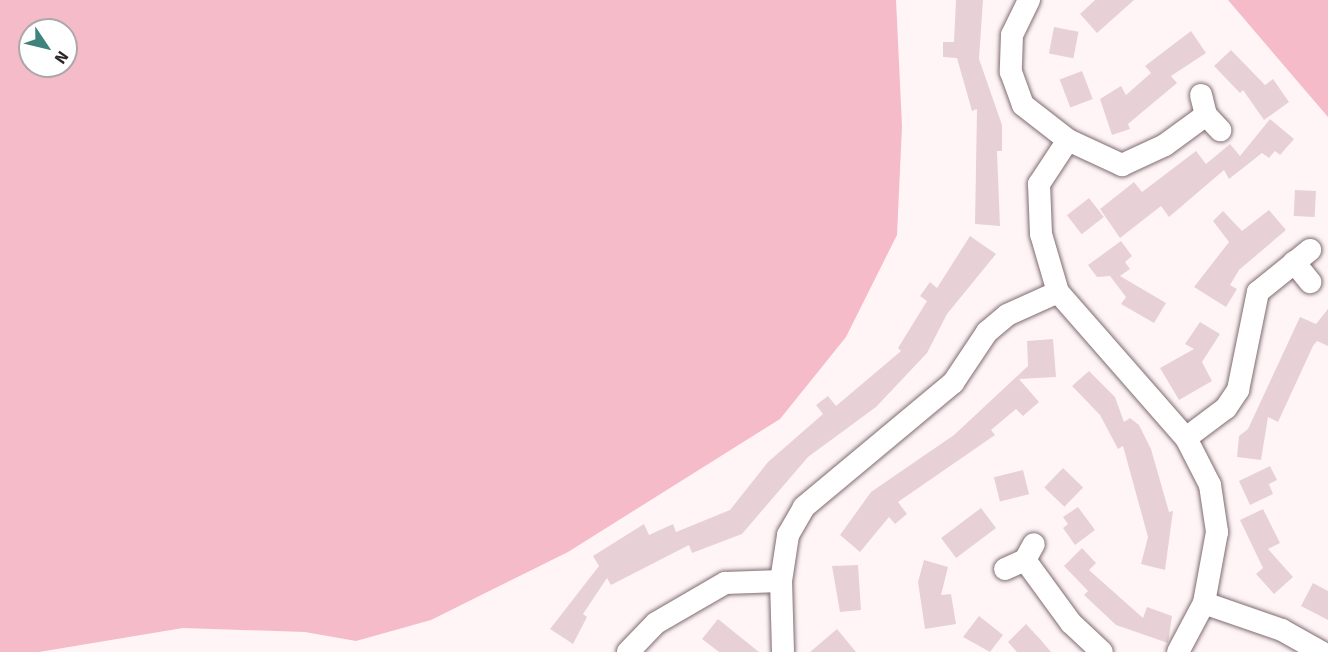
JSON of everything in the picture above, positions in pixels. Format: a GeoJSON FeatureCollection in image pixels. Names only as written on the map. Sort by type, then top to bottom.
{"type":"FeatureCollection","features":[{"type":"Feature","properties":{"kind":"street"},"geometry":{"type":"LineString","coordinates":[[1029,0],[1012,35],[1011,72],[1023,105],[1068,140],[1122,165],[1165,145],[1209,113]]}},
{"type":"Feature","properties":{"kind":"street"},"geometry":{"type":"LineString","coordinates":[[1068,140],[1039,184],[1041,234],[1058,292],[1186,438],[1210,485],[1217,532],[1204,603],[1178,652]]}},
{"type":"Feature","properties":{"kind":"street"},"geometry":{"type":"LineString","coordinates":[[1186,438],[1226,408],[1239,390],[1258,292],[1302,256],[1310,282]]}},
{"type":"Feature","properties":{"kind":"street"},"geometry":{"type":"LineString","coordinates":[[783,652],[781,580],[788,535],[804,507],[953,383],[987,332],[1007,315],[1058,292]]}},
{"type":"Feature","properties":{"kind":"street"},"geometry":{"type":"LineString","coordinates":[[1021,558],[1071,623],[1102,652]]}},
{"type":"Feature","properties":{"kind":"street"},"geometry":{"type":"LineString","coordinates":[[628,652],[656,623],[724,583],[781,580]]}},
{"type":"Feature","properties":{"kind":"street"},"geometry":{"type":"LineString","coordinates":[[1204,603],[1282,630],[1321,652]]}},
{"type":"Feature","properties":{"kind":"shaded area"},"geometry":{"type":"Polygon","coordinates":[[[0,0],[896,0],[902,126],[897,235],[846,337],[780,419],[568,552],[431,620],[356,641],[305,632],[183,628],[39,652],[0,652],[0,0]]]}},
{"type":"Feature","properties":{"kind":"shaded area"},"geometry":{"type":"Polygon","coordinates":[[[1228,0],[1328,0],[1328,117],[1228,0]]]}},
{"type":"Feature","properties":{"kind":"building"},"geometry":{"type":"Polygon","coordinates":[[[956,0],[983,0],[979,59],[1002,125],[1002,151],[997,151],[1000,226],[975,224],[977,109],[972,111],[957,58],[943,57],[943,42],[954,42],[956,0]]]}},
{"type":"Feature","properties":{"kind":"building"},"geometry":{"type":"Polygon","coordinates":[[[1095,0],[1134,0],[1097,33],[1080,14],[1095,0]]]}},
{"type":"Feature","properties":{"kind":"building"},"geometry":{"type":"Polygon","coordinates":[[[1054,27],[1079,32],[1073,58],[1049,54],[1054,27]]]}},
{"type":"Feature","properties":{"kind":"building"},"geometry":{"type":"Polygon","coordinates":[[[1191,31],[1206,53],[1171,76],[1177,83],[1128,124],[1130,129],[1112,135],[1100,99],[1121,86],[1126,95],[1151,73],[1145,66],[1191,31]]]}},
{"type":"Feature","properties":{"kind":"building"},"geometry":{"type":"Polygon","coordinates":[[[1231,50],[1265,85],[1273,79],[1289,102],[1264,120],[1243,90],[1240,93],[1214,66],[1231,50]]]}},
{"type":"Feature","properties":{"kind":"building"},"geometry":{"type":"Polygon","coordinates":[[[1082,71],[1093,99],[1070,108],[1060,80],[1082,71]]]}},
{"type":"Feature","properties":{"kind":"building"},"geometry":{"type":"Polygon","coordinates":[[[1270,119],[1294,139],[1280,155],[1275,151],[1269,158],[1262,153],[1229,179],[1224,170],[1169,217],[1161,206],[1120,238],[1100,209],[1134,182],[1142,192],[1196,151],[1206,164],[1230,144],[1240,156],[1270,119]]]}},
{"type":"Feature","properties":{"kind":"building"},"geometry":{"type":"Polygon","coordinates":[[[1295,190],[1316,191],[1315,217],[1294,216],[1295,190]]]}},
{"type":"Feature","properties":{"kind":"building"},"geometry":{"type":"Polygon","coordinates":[[[1089,198],[1104,217],[1082,234],[1067,215],[1089,198]]]}},
{"type":"Feature","properties":{"kind":"building"},"geometry":{"type":"Polygon","coordinates":[[[1269,210],[1286,230],[1239,270],[1230,285],[1237,289],[1226,307],[1194,287],[1229,242],[1213,221],[1223,211],[1242,231],[1269,210]]]}},
{"type":"Feature","properties":{"kind":"building"},"geometry":{"type":"Polygon","coordinates":[[[970,236],[996,254],[947,314],[927,353],[876,407],[808,457],[742,534],[692,553],[689,545],[611,585],[607,578],[583,614],[587,617],[573,644],[550,629],[599,566],[593,556],[644,524],[649,535],[673,524],[676,532],[730,510],[768,462],[823,414],[816,405],[828,396],[836,406],[901,351],[898,348],[927,301],[920,296],[930,282],[937,288],[970,236]]]}},
{"type":"Feature","properties":{"kind":"building"},"geometry":{"type":"Polygon","coordinates":[[[1121,241],[1132,256],[1125,262],[1130,269],[1120,276],[1166,303],[1154,323],[1121,304],[1126,297],[1110,276],[1097,277],[1088,265],[1121,241]]]}},
{"type":"Feature","properties":{"kind":"building"},"geometry":{"type":"Polygon","coordinates":[[[1328,309],[1328,346],[1317,341],[1278,422],[1268,417],[1261,460],[1237,457],[1239,436],[1248,429],[1300,317],[1316,324],[1328,309]]]}},
{"type":"Feature","properties":{"kind":"building"},"geometry":{"type":"Polygon","coordinates":[[[1200,322],[1220,334],[1202,362],[1212,381],[1179,400],[1160,368],[1194,349],[1185,344],[1200,322]]]}},
{"type":"Feature","properties":{"kind":"building"},"geometry":{"type":"Polygon","coordinates":[[[1053,339],[1056,377],[1019,379],[1039,402],[1023,416],[1016,409],[991,430],[995,435],[898,502],[907,514],[895,524],[889,517],[860,552],[840,535],[871,492],[954,435],[1028,366],[1027,341],[1053,339]]]}},
{"type":"Feature","properties":{"kind":"building"},"geometry":{"type":"Polygon","coordinates":[[[1089,371],[1115,397],[1124,422],[1130,418],[1139,425],[1151,449],[1169,512],[1173,511],[1165,570],[1141,564],[1148,537],[1123,446],[1118,449],[1100,415],[1072,386],[1089,371]]]}},
{"type":"Feature","properties":{"kind":"building"},"geometry":{"type":"Polygon","coordinates":[[[1270,466],[1277,480],[1269,484],[1273,494],[1250,505],[1239,481],[1270,466]]]}},
{"type":"Feature","properties":{"kind":"building"},"geometry":{"type":"Polygon","coordinates":[[[1063,468],[1083,487],[1064,507],[1044,487],[1063,468]]]}},
{"type":"Feature","properties":{"kind":"building"},"geometry":{"type":"Polygon","coordinates":[[[1023,470],[1029,494],[1000,502],[994,477],[1023,470]]]}},
{"type":"Feature","properties":{"kind":"building"},"geometry":{"type":"Polygon","coordinates":[[[1078,507],[1095,530],[1075,545],[1063,528],[1068,524],[1063,517],[1078,507]]]}},
{"type":"Feature","properties":{"kind":"building"},"geometry":{"type":"Polygon","coordinates":[[[981,508],[996,528],[956,558],[941,538],[981,508]]]}},
{"type":"Feature","properties":{"kind":"building"},"geometry":{"type":"Polygon","coordinates":[[[1263,509],[1280,543],[1268,549],[1293,577],[1274,594],[1256,574],[1263,568],[1240,520],[1263,509]]]}},
{"type":"Feature","properties":{"kind":"building"},"geometry":{"type":"Polygon","coordinates":[[[1082,548],[1096,563],[1089,570],[1143,618],[1147,607],[1172,616],[1168,643],[1116,625],[1084,595],[1088,591],[1064,566],[1082,548]]]}},
{"type":"Feature","properties":{"kind":"building"},"geometry":{"type":"Polygon","coordinates":[[[924,560],[948,567],[941,595],[951,594],[956,624],[925,629],[918,582],[924,560]]]}},
{"type":"Feature","properties":{"kind":"building"},"geometry":{"type":"Polygon","coordinates":[[[858,565],[861,610],[840,612],[832,566],[858,565]]]}},
{"type":"Feature","properties":{"kind":"building"},"geometry":{"type":"Polygon","coordinates":[[[1313,583],[1328,591],[1328,620],[1301,606],[1313,583]]]}},
{"type":"Feature","properties":{"kind":"building"},"geometry":{"type":"Polygon","coordinates":[[[979,616],[1003,635],[990,652],[963,637],[979,616]]]}},
{"type":"Feature","properties":{"kind":"building"},"geometry":{"type":"Polygon","coordinates":[[[718,619],[759,652],[719,652],[702,639],[718,619]]]}},
{"type":"Feature","properties":{"kind":"building"},"geometry":{"type":"Polygon","coordinates":[[[1026,624],[1051,652],[1017,652],[1008,642],[1026,624]]]}},
{"type":"Feature","properties":{"kind":"building"},"geometry":{"type":"Polygon","coordinates":[[[837,629],[856,652],[810,652],[837,629]]]}}]}
